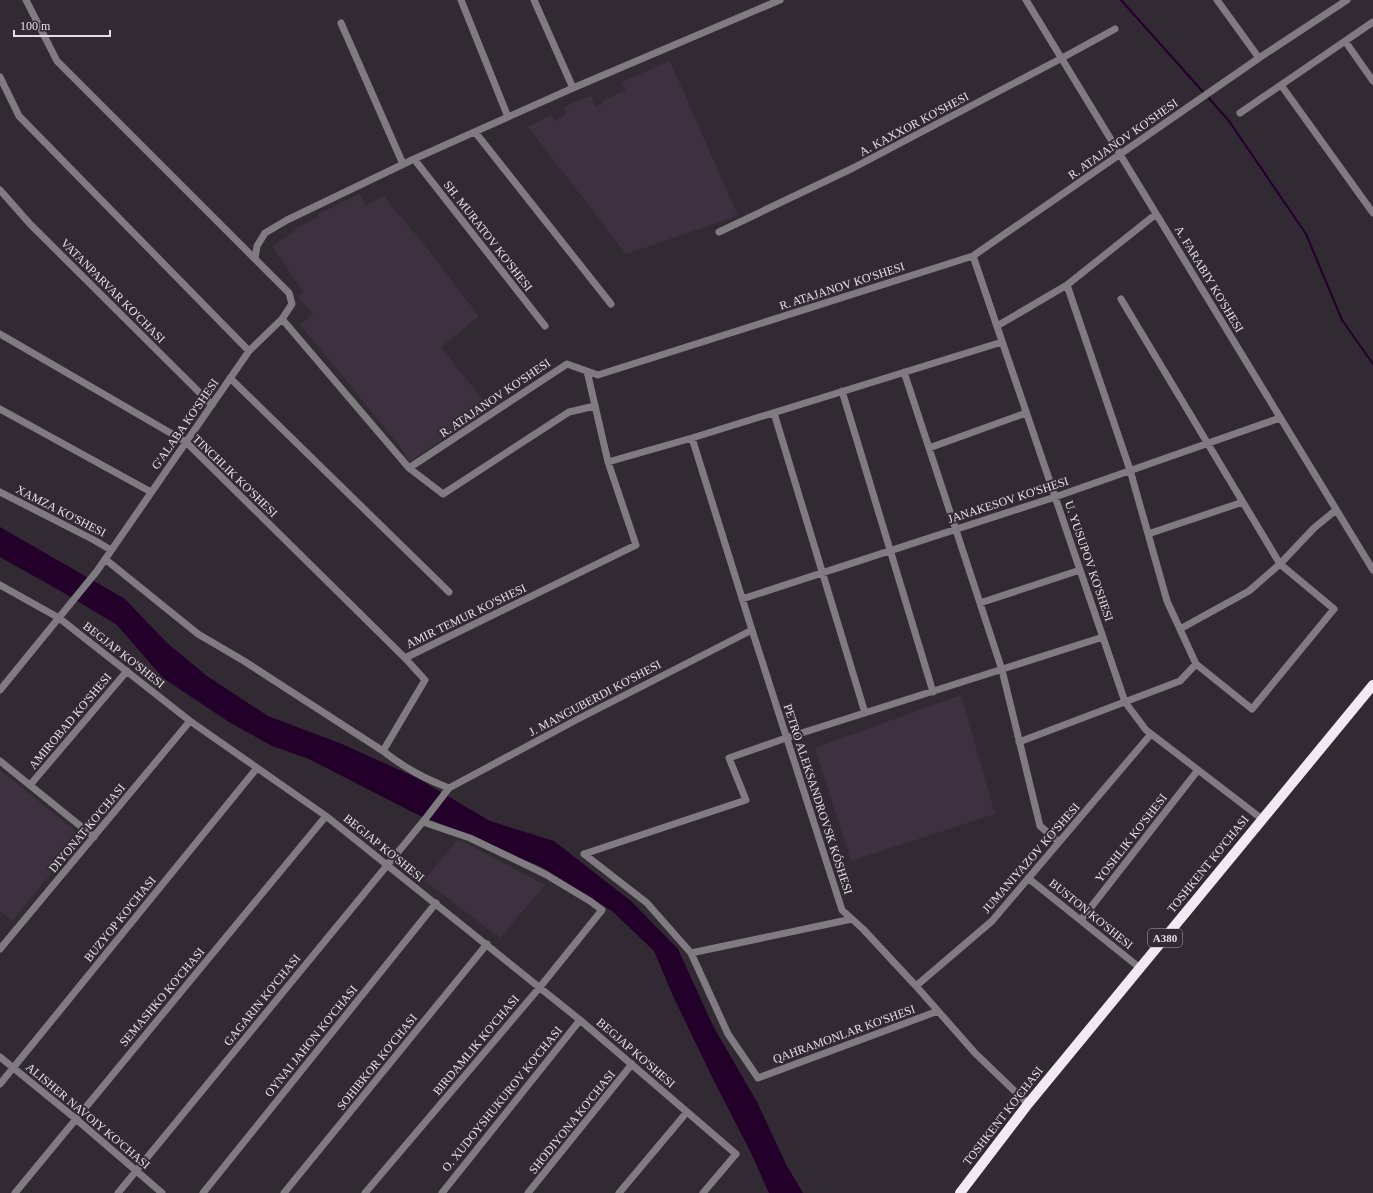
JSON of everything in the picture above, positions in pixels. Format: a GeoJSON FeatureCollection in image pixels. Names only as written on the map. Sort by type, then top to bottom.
{"type":"FeatureCollection","features":[{"type":"Feature","properties":{"kind":"highway","name":"TOSHKENT KO'CHASI"},"geometry":{"type":"LineString","coordinates":[[960,1193],[1028,1104],[1373,685]]}},
{"type":"Feature","properties":{"kind":"street"},"geometry":{"type":"LineString","coordinates":[[26,0],[57,61],[255,259]]}},
{"type":"Feature","properties":{"kind":"street"},"geometry":{"type":"LineString","coordinates":[[461,0],[508,117]]}},
{"type":"Feature","properties":{"kind":"street"},"geometry":{"type":"LineString","coordinates":[[534,0],[573,88]]}},
{"type":"Feature","properties":{"kind":"street"},"geometry":{"type":"LineString","coordinates":[[255,259],[257,246],[265,233],[287,220],[403,164],[508,117],[780,0]]}},
{"type":"Feature","properties":{"kind":"street","name":"A. FARABIY KO'SHESI"},"geometry":{"type":"LineString","coordinates":[[1026,0],[1373,570]]}},
{"type":"Feature","properties":{"kind":"street"},"geometry":{"type":"LineString","coordinates":[[1217,0],[1259,58]]}},
{"type":"Feature","properties":{"kind":"street","name":"R. ATAJANOV KO'SHESI"},"geometry":{"type":"LineString","coordinates":[[409,468],[567,364],[598,375],[973,256],[1259,58],[1347,0]]}},
{"type":"Feature","properties":{"kind":"street"},"geometry":{"type":"LineString","coordinates":[[1240,113],[1373,22]]}},
{"type":"Feature","properties":{"kind":"street"},"geometry":{"type":"LineString","coordinates":[[341,23],[403,164]]}},
{"type":"Feature","properties":{"kind":"street","name":"A. KAXXOR KO'SHESI"},"geometry":{"type":"LineString","coordinates":[[719,232],[853,168],[1115,29]]}},
{"type":"Feature","properties":{"kind":"street"},"geometry":{"type":"LineString","coordinates":[[1345,41],[1373,81]]}},
{"type":"Feature","properties":{"kind":"street"},"geometry":{"type":"LineString","coordinates":[[0,77],[19,116],[249,352]]}},
{"type":"Feature","properties":{"kind":"street"},"geometry":{"type":"LineString","coordinates":[[1281,85],[1373,213]]}},
{"type":"Feature","properties":{"kind":"street"},"geometry":{"type":"LineString","coordinates":[[475,132],[611,304]]}},
{"type":"Feature","properties":{"kind":"street","name":"SH. MURATOV KO'SHESI"},"geometry":{"type":"LineString","coordinates":[[414,159],[545,326]]}},
{"type":"Feature","properties":{"kind":"street","name":"VATANPARVAR KO'CHASI"},"geometry":{"type":"LineString","coordinates":[[0,190],[30,224],[212,405]]}},
{"type":"Feature","properties":{"kind":"street"},"geometry":{"type":"LineString","coordinates":[[997,326],[1067,284],[1156,214]]}},
{"type":"Feature","properties":{"kind":"street","name":"U. YUSUPOV KO'SHESI"},"geometry":{"type":"LineString","coordinates":[[973,256],[1125,702],[1146,730],[1262,819]]}},
{"type":"Feature","properties":{"kind":"street","name":"G'ALABA KO'SHESI"},"geometry":{"type":"LineString","coordinates":[[0,690],[97,571],[230,378],[249,352],[282,319],[292,304],[289,293],[255,259]]}},
{"type":"Feature","properties":{"kind":"street"},"geometry":{"type":"LineString","coordinates":[[1067,284],[1130,470],[1167,601],[1196,664],[1252,709],[1334,610],[1280,564],[1121,299]]}},
{"type":"Feature","properties":{"kind":"street"},"geometry":{"type":"LineString","coordinates":[[282,319],[409,468],[443,494],[570,412],[595,406]]}},
{"type":"Feature","properties":{"kind":"street","name":"TINCHLIK KO'SHESI"},"geometry":{"type":"LineString","coordinates":[[0,334],[186,442],[405,658]]}},
{"type":"Feature","properties":{"kind":"street"},"geometry":{"type":"LineString","coordinates":[[587,371],[608,462],[692,438],[1002,342]]}},
{"type":"Feature","properties":{"kind":"street"},"geometry":{"type":"LineString","coordinates":[[904,372],[1002,670],[1040,826],[1059,842]]}},
{"type":"Feature","properties":{"kind":"street"},"geometry":{"type":"LineString","coordinates":[[230,378],[449,592]]}},
{"type":"Feature","properties":{"kind":"street"},"geometry":{"type":"LineString","coordinates":[[842,392],[933,692]]}},
{"type":"Feature","properties":{"kind":"street"},"geometry":{"type":"LineString","coordinates":[[0,409],[151,492]]}},
{"type":"Feature","properties":{"kind":"street"},"geometry":{"type":"LineString","coordinates":[[774,412],[865,714]]}},
{"type":"Feature","properties":{"kind":"street"},"geometry":{"type":"LineString","coordinates":[[929,448],[1026,413]]}},
{"type":"Feature","properties":{"kind":"street","name":"JANAKESOV KO'SHESI"},"geometry":{"type":"LineString","coordinates":[[742,600],[1055,496],[1280,418]]}},
{"type":"Feature","properties":{"kind":"street","name":"PETRO ALEKSANDROVSK KÓSHESI"},"geometry":{"type":"LineString","coordinates":[[692,438],[742,600],[842,910],[863,929],[916,986],[974,1053],[1028,1104]]}},
{"type":"Feature","properties":{"kind":"street","name":"AMIR TEMUR KO'SHESI"},"geometry":{"type":"LineString","coordinates":[[383,751],[425,680],[405,658],[636,545],[608,462]]}},
{"type":"Feature","properties":{"kind":"street","name":"XAMZA KO'SHESI"},"geometry":{"type":"LineString","coordinates":[[0,492],[111,550]]}},
{"type":"Feature","properties":{"kind":"street"},"geometry":{"type":"LineString","coordinates":[[1148,534],[1243,502]]}},
{"type":"Feature","properties":{"kind":"street"},"geometry":{"type":"LineString","coordinates":[[1180,630],[1248,591],[1280,564],[1314,528],[1336,510]]}},
{"type":"Feature","properties":{"kind":"street"},"geometry":{"type":"LineString","coordinates":[[105,559],[198,634],[244,661],[383,751],[402,766],[447,791]]}},
{"type":"Feature","properties":{"kind":"street"},"geometry":{"type":"LineString","coordinates":[[980,603],[1080,570]]}},
{"type":"Feature","properties":{"kind":"street","name":"BEGJAP KO'SHESI"},"geometry":{"type":"LineString","coordinates":[[0,585],[59,618],[190,721],[326,816],[487,944],[632,1064],[736,1154],[703,1193]]}},
{"type":"Feature","properties":{"kind":"street","name":"J. MANGUBERDI KO'SHESI"},"geometry":{"type":"LineString","coordinates":[[447,791],[576,720],[752,630]]}},
{"type":"Feature","properties":{"kind":"street"},"geometry":{"type":"LineString","coordinates":[[852,919],[691,953],[647,903],[584,854],[746,800],[729,758],[786,738],[1103,637]]}},
{"type":"Feature","properties":{"kind":"street"},"geometry":{"type":"LineString","coordinates":[[1019,742],[1180,681],[1196,664]]}},
{"type":"Feature","properties":{"kind":"street","name":"AMIROBAD KO'SHESI"},"geometry":{"type":"LineString","coordinates":[[30,785],[127,671]]}},
{"type":"Feature","properties":{"kind":"street","name":"DIYONAT KO'CHASI"},"geometry":{"type":"LineString","coordinates":[[0,949],[190,721]]}},
{"type":"Feature","properties":{"kind":"street","name":"JUMANIYAZOV KO'SHESI"},"geometry":{"type":"LineString","coordinates":[[916,986],[992,921],[1151,734]]}},
{"type":"Feature","properties":{"kind":"street"},"geometry":{"type":"LineString","coordinates":[[0,761],[94,837]]}},
{"type":"Feature","properties":{"kind":"street","name":"BUZYOP KO'CHASI"},"geometry":{"type":"LineString","coordinates":[[0,1084],[258,768]]}},
{"type":"Feature","properties":{"kind":"street","name":"YOSHLIK KO'SHESI"},"geometry":{"type":"LineString","coordinates":[[1081,920],[1198,770]]}},
{"type":"Feature","properties":{"kind":"street","name":"GAGARIN KO'CHASI"},"geometry":{"type":"LineString","coordinates":[[118,1193],[388,865],[447,791]]}},
{"type":"Feature","properties":{"kind":"street","name":"SEMASHKO KO'CHASI"},"geometry":{"type":"LineString","coordinates":[[16,1193],[326,816]]}},
{"type":"Feature","properties":{"kind":"street","name":"BIRDAMLIK KO'CHASI"},"geometry":{"type":"LineString","coordinates":[[365,1193],[540,987],[602,910],[590,901],[545,874],[470,838],[424,820]]}},
{"type":"Feature","properties":{"kind":"street","name":"BUSTON KO'SHESI"},"geometry":{"type":"LineString","coordinates":[[1028,878],[1140,968]]}},
{"type":"Feature","properties":{"kind":"street","name":"OYNAI JAHON KO'CHASI"},"geometry":{"type":"LineString","coordinates":[[203,1193],[436,903]]}},
{"type":"Feature","properties":{"kind":"street","name":"SOHIBKOR KO'CHASI"},"geometry":{"type":"LineString","coordinates":[[284,1193],[487,944]]}},
{"type":"Feature","properties":{"kind":"street","name":"QAHRAMONLAR KO'SHESI"},"geometry":{"type":"LineString","coordinates":[[691,953],[728,1034],[758,1078],[938,1011]]}},
{"type":"Feature","properties":{"kind":"street","name":"O. XUDOYSHUKUROV KO'CHASI"},"geometry":{"type":"LineString","coordinates":[[442,1193],[580,1020]]}},
{"type":"Feature","properties":{"kind":"street","name":"ALISHER NAVOIY KO'CHASI"},"geometry":{"type":"LineString","coordinates":[[0,1057],[76,1119],[162,1193]]}},
{"type":"Feature","properties":{"kind":"street","name":"SHODIYONA KO'CHASI"},"geometry":{"type":"LineString","coordinates":[[528,1193],[632,1064]]}},
{"type":"Feature","properties":{"kind":"street"},"geometry":{"type":"LineString","coordinates":[[619,1193],[687,1112]]}},
{"type":"Feature","properties":{"kind":"shaded area"},"geometry":{"type":"Polygon","coordinates":[[[670,61],[738,216],[626,254],[528,127],[551,115],[554,121],[567,114],[563,107],[591,96],[595,107],[603,104],[602,101],[626,90],[621,82],[670,61]]]}},
{"type":"Feature","properties":{"kind":"shaded area"},"geometry":{"type":"Polygon","coordinates":[[[359,194],[366,206],[384,195],[479,316],[441,347],[489,408],[409,462],[401,448],[300,325],[313,314],[298,297],[303,291],[272,246],[297,228],[319,217],[318,214],[359,194]]]}},
{"type":"Feature","properties":{"kind":"shaded area"},"geometry":{"type":"Polygon","coordinates":[[[0,527],[125,599],[167,643],[207,676],[268,716],[342,744],[417,778],[490,821],[554,841],[632,902],[678,949],[713,1026],[757,1102],[787,1166],[803,1193],[769,1193],[751,1153],[673,996],[654,951],[612,911],[540,866],[519,858],[473,836],[418,815],[309,759],[272,746],[229,722],[163,678],[117,625],[0,557],[0,527]]]}},
{"type":"Feature","properties":{"kind":"shaded area"},"geometry":{"type":"Polygon","coordinates":[[[961,695],[995,814],[851,861],[815,748],[961,695]]]}},
{"type":"Feature","properties":{"kind":"shaded area"},"geometry":{"type":"Polygon","coordinates":[[[0,770],[82,836],[12,921],[0,911],[0,770]]]}},
{"type":"Feature","properties":{"kind":"shaded area"},"geometry":{"type":"Polygon","coordinates":[[[458,839],[545,885],[500,938],[424,880],[458,839]]]}},
{"type":"Feature","properties":{"kind":"waterway"},"geometry":{"type":"LineString","coordinates":[[1121,0],[1204,93]]}},
{"type":"Feature","properties":{"kind":"waterway"},"geometry":{"type":"LineString","coordinates":[[1207,96],[1229,121],[1306,234],[1342,320],[1373,364]]}}]}
